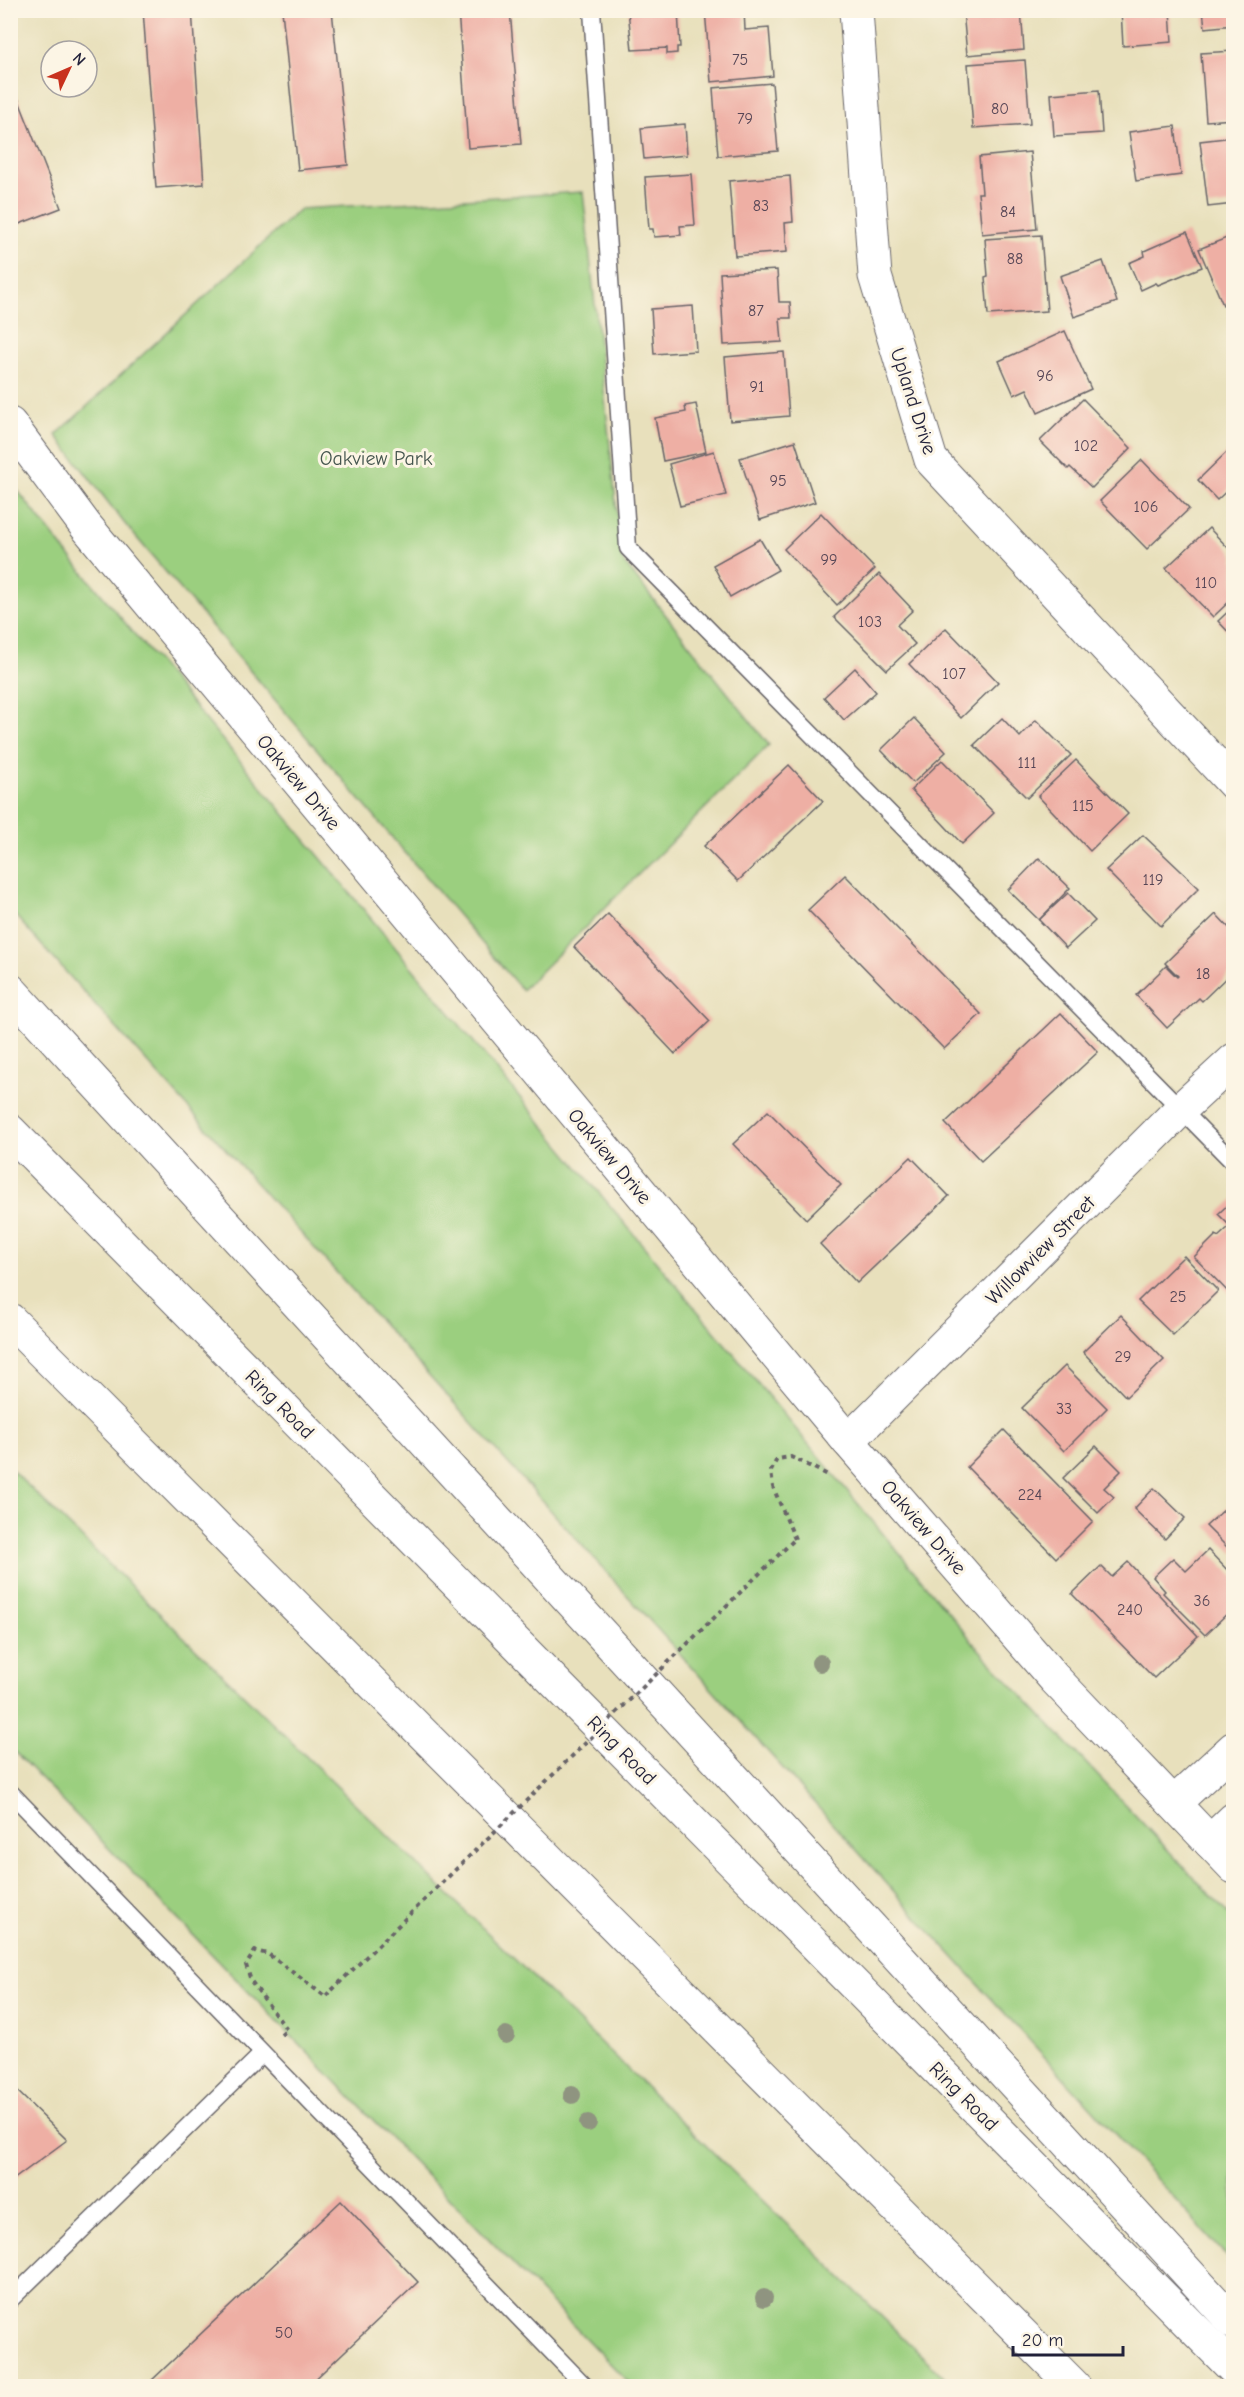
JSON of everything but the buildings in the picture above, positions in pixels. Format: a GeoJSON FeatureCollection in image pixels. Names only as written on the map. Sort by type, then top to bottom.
{"type":"FeatureCollection","features":[{"type":"Feature","properties":{"kind":"main road","name":"Upland Drive"},"geometry":{"type":"LineString","coordinates":[[856,10],[875,276],[931,460],[1233,784]]}},
{"type":"Feature","properties":{"kind":"main road","name":"Oakview Drive"},"geometry":{"type":"LineString","coordinates":[[10,424],[92,534],[848,1441],[1054,1678],[1233,1867]]}},
{"type":"Feature","properties":{"kind":"main road"},"geometry":{"type":"LineString","coordinates":[[10,990],[1233,2323]]}},
{"type":"Feature","properties":{"kind":"main road","name":"Willowview Street"},"geometry":{"type":"LineString","coordinates":[[848,1441],[1233,1060]]}},
{"type":"Feature","properties":{"kind":"main road","name":"Ring Road"},"geometry":{"type":"LineString","coordinates":[[10,1131],[1233,2369]]}},
{"type":"Feature","properties":{"kind":"main road"},"geometry":{"type":"LineString","coordinates":[[10,1320],[1074,2386]]}},
{"type":"Feature","properties":{"kind":"main road"},"geometry":{"type":"LineString","coordinates":[[1174,1803],[1233,1748]]}},
{"type":"Feature","properties":{"kind":"main road"},"geometry":{"type":"LineString","coordinates":[[1210,1842],[1233,1818]]}},
{"type":"Feature","properties":{"kind":"lane"},"geometry":{"type":"LineString","coordinates":[[592,10],[628,548],[1233,1163]]}},
{"type":"Feature","properties":{"kind":"lane"},"geometry":{"type":"LineString","coordinates":[[10,1792],[585,2386]]}},
{"type":"Feature","properties":{"kind":"lane"},"geometry":{"type":"LineString","coordinates":[[10,2300],[262,2054]]}},
{"type":"Feature","properties":{"kind":"path"},"geometry":{"type":"LineString","coordinates":[[262,2054],[287,2030],[251,1981],[246,1965],[255,1951],[268,1954],[326,1997],[795,1539],[773,1487],[771,1471],[777,1459],[791,1456],[850,1486],[872,1467]]}},
{"type":"Feature","properties":{"kind":"green space","name":"Oakview Park"},"geometry":{"type":"Polygon","coordinates":[[[583,192],[622,560],[769,745],[522,990],[125,524],[56,435],[300,209],[583,192]]]}},
{"type":"Feature","properties":{"kind":"green space"},"geometry":{"type":"Polygon","coordinates":[[[10,481],[67,553],[983,1654],[1233,1919],[1233,2263],[915,1915],[11,911],[10,481]]]}},
{"type":"Feature","properties":{"kind":"green space"},"geometry":{"type":"Polygon","coordinates":[[[11,1469],[953,2386],[632,2386],[11,1748],[11,1469]]]}}]}
